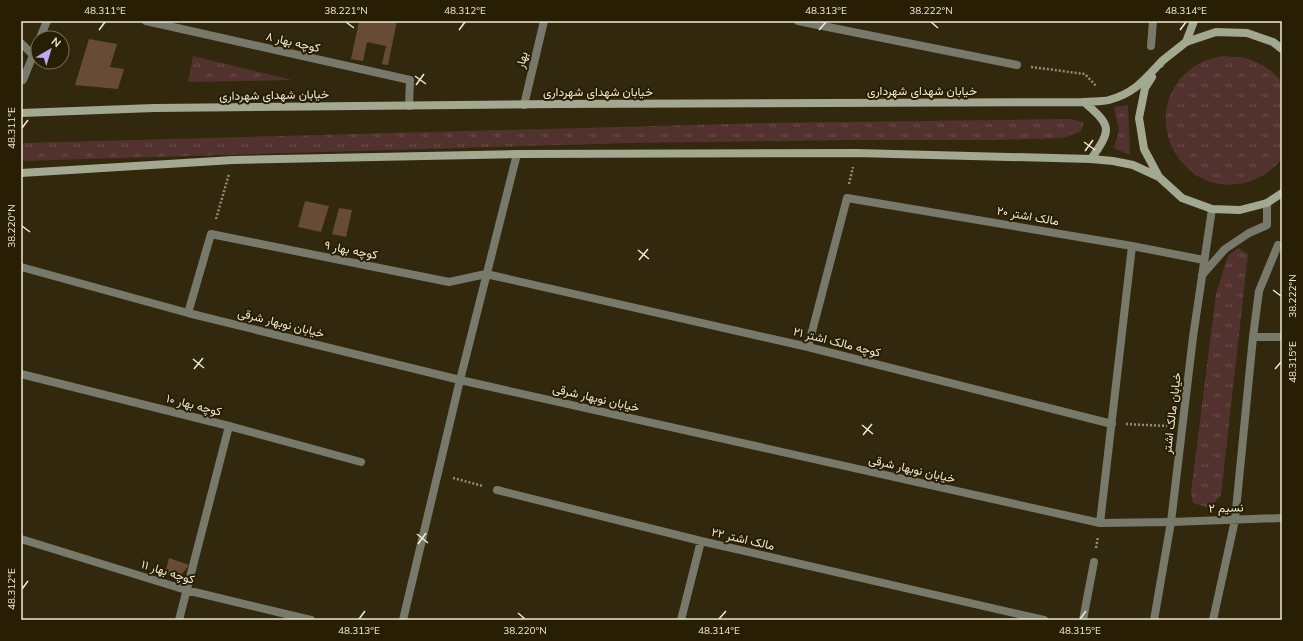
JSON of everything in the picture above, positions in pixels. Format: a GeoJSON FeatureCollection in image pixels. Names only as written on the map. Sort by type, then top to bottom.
{"type":"FeatureCollection","features":[{"type":"Feature","properties":{"kind":"main road"},"geometry":{"type":"LineString","coordinates":[[1186,42],[1194,21]]}},
{"type":"Feature","properties":{"kind":"main road"},"geometry":{"type":"LineString","coordinates":[[1159,177],[1144,149],[1139,118],[1145,88],[1162,61],[1186,42],[1216,32],[1247,33],[1274,42],[1282,49]]}},
{"type":"Feature","properties":{"kind":"main road","name":"خیابان شهدای شهرداری"},"geometry":{"type":"LineString","coordinates":[[21,113],[154,108],[1084,102],[1108,100],[1127,93],[1139,86],[1162,61]]}},
{"type":"Feature","properties":{"kind":"main road"},"geometry":{"type":"LineString","coordinates":[[1084,102],[1101,116],[1106,128],[1104,141],[1091,159]]}},
{"type":"Feature","properties":{"kind":"main road"},"geometry":{"type":"LineString","coordinates":[[21,173],[233,160],[517,154],[856,153],[1091,159],[1113,161],[1133,165],[1159,177],[1182,198],[1212,209],[1240,210],[1267,203],[1282,193]]}},
{"type":"Feature","properties":{"kind":"street","name":"کوچه بهار ۸"},"geometry":{"type":"LineString","coordinates":[[146,21],[410,80],[409,106]]}},
{"type":"Feature","properties":{"kind":"street","name":"بهار"},"geometry":{"type":"LineString","coordinates":[[524,105],[544,21]]}},
{"type":"Feature","properties":{"kind":"street"},"geometry":{"type":"LineString","coordinates":[[798,21],[1016,65]]}},
{"type":"Feature","properties":{"kind":"street"},"geometry":{"type":"LineString","coordinates":[[1151,46],[1153,21]]}},
{"type":"Feature","properties":{"kind":"street"},"geometry":{"type":"LineString","coordinates":[[21,43],[30,52]]}},
{"type":"Feature","properties":{"kind":"street"},"geometry":{"type":"LineString","coordinates":[[22,80],[30,62]]}},
{"type":"Feature","properties":{"kind":"street"},"geometry":{"type":"LineString","coordinates":[[403,620],[460,380],[517,154]]}},
{"type":"Feature","properties":{"kind":"street"},"geometry":{"type":"LineString","coordinates":[[808,347],[847,198]]}},
{"type":"Feature","properties":{"kind":"street","name":"مالک اشتر ۲۰"},"geometry":{"type":"LineString","coordinates":[[847,198],[1132,246],[1204,260]]}},
{"type":"Feature","properties":{"kind":"street"},"geometry":{"type":"LineString","coordinates":[[1202,276],[1225,249],[1249,233],[1267,225],[1267,203]]}},
{"type":"Feature","properties":{"kind":"street","name":"خیابان مالک اشتر"},"geometry":{"type":"LineString","coordinates":[[1154,620],[1171,522],[1182,427],[1212,209]]}},
{"type":"Feature","properties":{"kind":"street"},"geometry":{"type":"LineString","coordinates":[[188,313],[211,234]]}},
{"type":"Feature","properties":{"kind":"street","name":"کوچه بهار ۹"},"geometry":{"type":"LineString","coordinates":[[211,234],[450,282],[486,274]]}},
{"type":"Feature","properties":{"kind":"street"},"geometry":{"type":"LineString","coordinates":[[1213,620],[1235,520],[1259,291],[1278,245]]}},
{"type":"Feature","properties":{"kind":"street"},"geometry":{"type":"LineString","coordinates":[[1100,522],[1132,246]]}},
{"type":"Feature","properties":{"kind":"street","name":"خیابان نوبهار شرقی"},"geometry":{"type":"LineString","coordinates":[[21,267],[188,313],[460,380],[1100,522],[1171,522]]}},
{"type":"Feature","properties":{"kind":"street","name":"کوچه مالک اشتر ۲۱"},"geometry":{"type":"LineString","coordinates":[[486,274],[808,347],[1112,424]]}},
{"type":"Feature","properties":{"kind":"street"},"geometry":{"type":"LineString","coordinates":[[1253,337],[1282,337]]}},
{"type":"Feature","properties":{"kind":"street","name":"کوچه بهار ۱۰"},"geometry":{"type":"LineString","coordinates":[[21,374],[229,426],[361,462]]}},
{"type":"Feature","properties":{"kind":"street"},"geometry":{"type":"LineString","coordinates":[[179,620],[229,426]]}},
{"type":"Feature","properties":{"kind":"street","name":"مالک اشتر ۲۲"},"geometry":{"type":"LineString","coordinates":[[497,490],[701,541],[1044,620]]}},
{"type":"Feature","properties":{"kind":"street","name":"نسیم ۲"},"geometry":{"type":"LineString","coordinates":[[1171,522],[1282,518]]}},
{"type":"Feature","properties":{"kind":"street","name":"کوچه بهار ۱۱"},"geometry":{"type":"LineString","coordinates":[[21,539],[186,590],[311,620]]}},
{"type":"Feature","properties":{"kind":"street"},"geometry":{"type":"LineString","coordinates":[[680,620],[701,541]]}},
{"type":"Feature","properties":{"kind":"street"},"geometry":{"type":"LineString","coordinates":[[1083,620],[1094,562]]}},
{"type":"Feature","properties":{"kind":"path"},"geometry":{"type":"LineString","coordinates":[[1016,65],[1085,74],[1108,100]]}},
{"type":"Feature","properties":{"kind":"path"},"geometry":{"type":"LineString","coordinates":[[847,198],[856,153]]}},
{"type":"Feature","properties":{"kind":"path"},"geometry":{"type":"LineString","coordinates":[[211,234],[233,160]]}},
{"type":"Feature","properties":{"kind":"path"},"geometry":{"type":"LineString","coordinates":[[1112,424],[1182,427]]}},
{"type":"Feature","properties":{"kind":"path"},"geometry":{"type":"LineString","coordinates":[[438,474],[497,490]]}},
{"type":"Feature","properties":{"kind":"path"},"geometry":{"type":"LineString","coordinates":[[1094,562],[1100,522]]}},
{"type":"Feature","properties":{"kind":"green space"},"geometry":{"type":"Polygon","coordinates":[[[193,56],[292,80],[188,82],[193,56]]]}},
{"type":"Feature","properties":{"kind":"green space"},"geometry":{"type":"Polygon","coordinates":[[[1223,56],[1242,57],[1253,61],[1270,70],[1282,83],[1282,158],[1263,176],[1239,184],[1216,183],[1203,179],[1187,168],[1176,154],[1168,138],[1166,120],[1168,103],[1174,87],[1186,73],[1202,62],[1223,56]]]}},
{"type":"Feature","properties":{"kind":"green space"},"geometry":{"type":"Polygon","coordinates":[[[1128,105],[1130,155],[1114,148],[1119,130],[1114,107],[1128,105]]]}},
{"type":"Feature","properties":{"kind":"green space"},"geometry":{"type":"Polygon","coordinates":[[[1069,119],[1084,122],[1081,131],[1063,138],[997,140],[627,143],[21,161],[21,143],[766,123],[1069,119]]]}},
{"type":"Feature","properties":{"kind":"green space"},"geometry":{"type":"Polygon","coordinates":[[[1238,248],[1248,254],[1221,495],[1210,508],[1193,503],[1191,492],[1216,294],[1228,256],[1238,248]]]}},
{"type":"Feature","properties":{"kind":"building"},"geometry":{"type":"Polygon","coordinates":[[[359,21],[397,21],[388,65],[382,64],[386,46],[367,42],[363,61],[351,59],[359,21]]]}},
{"type":"Feature","properties":{"kind":"building"},"geometry":{"type":"Polygon","coordinates":[[[89,39],[117,44],[110,67],[124,69],[118,89],[75,85],[89,39]]]}},
{"type":"Feature","properties":{"kind":"building"},"geometry":{"type":"Polygon","coordinates":[[[305,201],[329,206],[321,232],[298,227],[305,201]]]}},
{"type":"Feature","properties":{"kind":"building"},"geometry":{"type":"Polygon","coordinates":[[[339,208],[352,210],[346,237],[332,234],[339,208]]]}},
{"type":"Feature","properties":{"kind":"building"},"geometry":{"type":"Polygon","coordinates":[[[169,558],[189,565],[182,574],[173,577],[165,574],[169,558]]]}}]}
